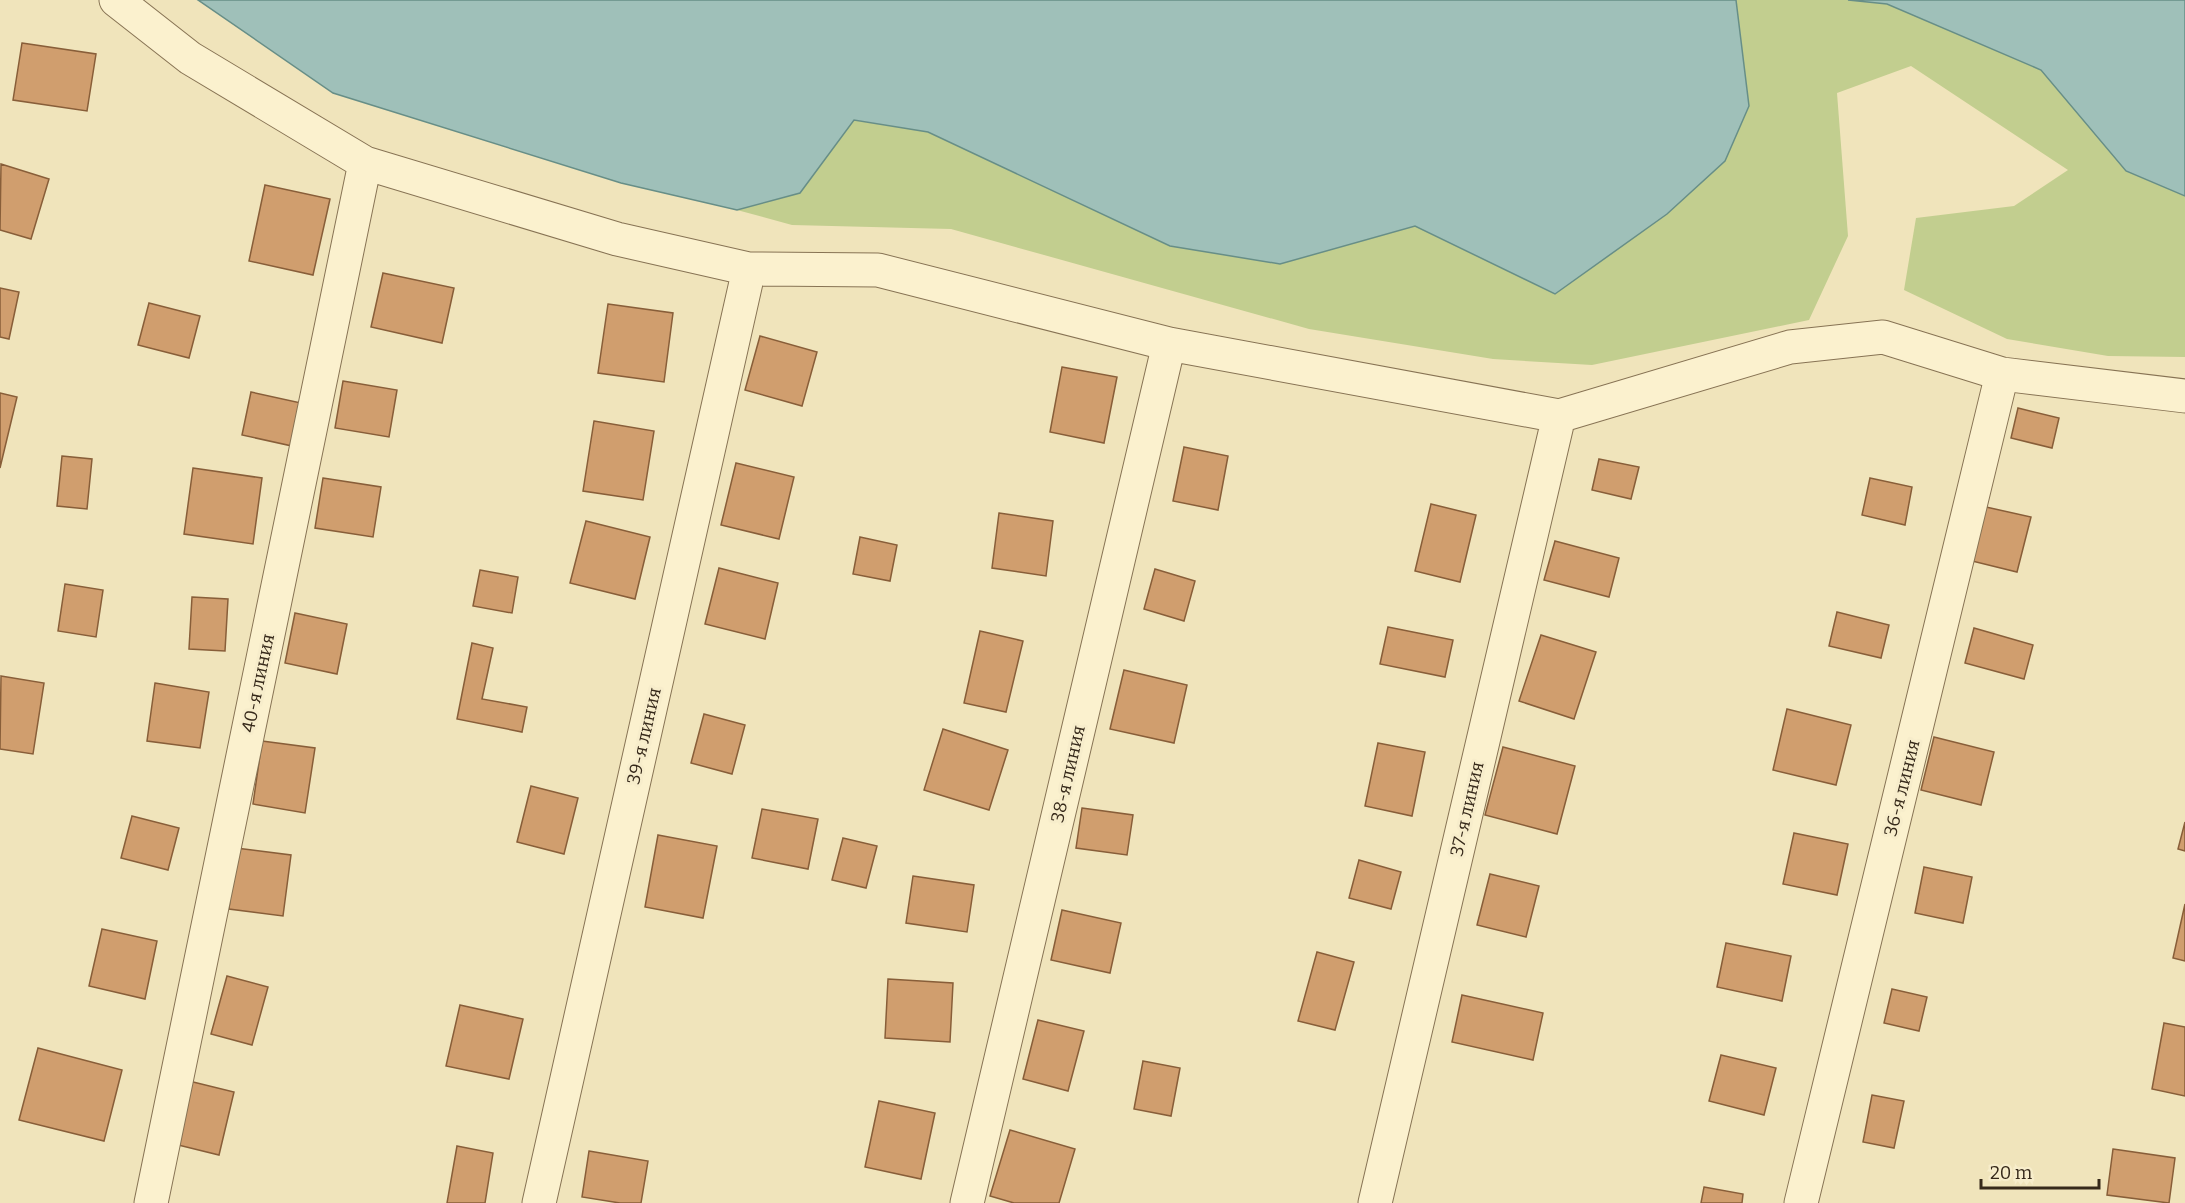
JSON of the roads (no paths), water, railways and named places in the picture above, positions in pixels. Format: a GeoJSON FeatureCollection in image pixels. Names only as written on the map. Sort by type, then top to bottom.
{"type":"FeatureCollection","features":[{"type":"Feature","properties":{"kind":"street"},"geometry":{"type":"LineString","coordinates":[[116,0],[190,58],[365,163],[617,239],[749,269],[878,270],[1169,344],[1558,416],[1790,347],[1883,337],[2002,374],[2185,396]]}},
{"type":"Feature","properties":{"kind":"street","name":"40-я линия"},"geometry":{"type":"LineString","coordinates":[[151,1203],[365,163]]}},
{"type":"Feature","properties":{"kind":"street","name":"39-я линия"},"geometry":{"type":"LineString","coordinates":[[539,1203],[749,269]]}},
{"type":"Feature","properties":{"kind":"street","name":"38-я линия"},"geometry":{"type":"LineString","coordinates":[[967,1203],[1169,344]]}},
{"type":"Feature","properties":{"kind":"street","name":"36-я линия"},"geometry":{"type":"LineString","coordinates":[[1801,1203],[2002,374]]}},
{"type":"Feature","properties":{"kind":"street","name":"37-я линия"},"geometry":{"type":"LineString","coordinates":[[1375,1203],[1558,416]]}},
{"type":"Feature","properties":{"kind":"water"},"geometry":{"type":"Polygon","coordinates":[[[198,0],[1736,0],[1749,106],[1725,161],[1667,214],[1555,294],[1415,226],[1280,264],[1170,246],[928,132],[854,120],[800,193],[737,210],[621,183],[333,93],[198,0]]]}},
{"type":"Feature","properties":{"kind":"water"},"geometry":{"type":"Polygon","coordinates":[[[1848,0],[2185,0],[2185,196],[2126,171],[2041,70],[1887,4],[1848,0]]]}}]}
